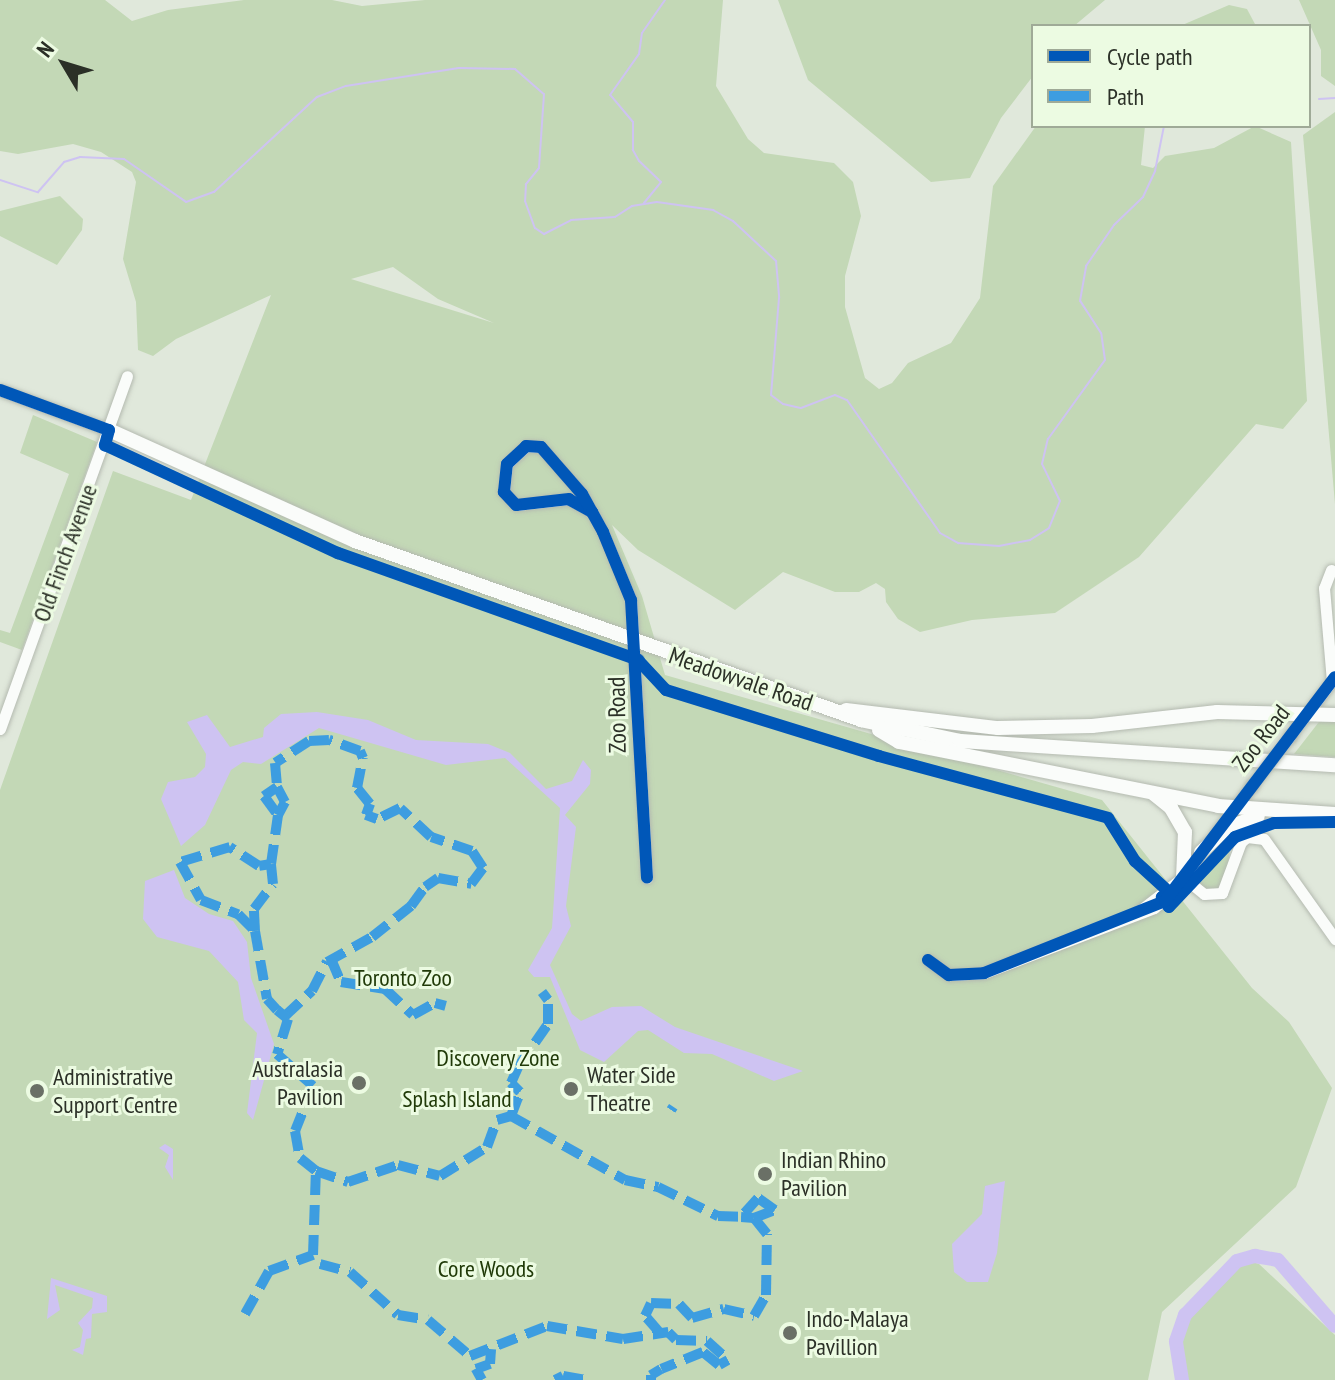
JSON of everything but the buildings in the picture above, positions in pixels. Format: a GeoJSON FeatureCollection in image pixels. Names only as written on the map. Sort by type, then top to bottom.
{"type":"FeatureCollection","features":[{"type":"Feature","properties":{"kind":"main road","name":"Meadowvale Road"},"geometry":{"type":"LineString","coordinates":[[109,430],[355,541],[861,720],[960,741],[1335,765]]}},
{"type":"Feature","properties":{"kind":"main road"},"geometry":{"type":"LineString","coordinates":[[833,711],[854,708],[902,720],[1036,728],[1217,712],[1335,715]]}},
{"type":"Feature","properties":{"kind":"main road"},"geometry":{"type":"LineString","coordinates":[[861,720],[899,742],[1234,808],[1335,814]]}},
{"type":"Feature","properties":{"kind":"main road"},"geometry":{"type":"LineString","coordinates":[[1151,791],[1171,808],[1185,832],[1183,877]]}},
{"type":"Feature","properties":{"kind":"main road"},"geometry":{"type":"LineString","coordinates":[[1201,852],[1241,820],[1310,813]]}},
{"type":"Feature","properties":{"kind":"street","name":"Old Finch Avenue"},"geometry":{"type":"LineString","coordinates":[[0,729],[127,376]]}},
{"type":"Feature","properties":{"kind":"street","name":"Meadowvale Road"},"geometry":{"type":"LineString","coordinates":[[0,390],[109,430]]}},
{"type":"Feature","properties":{"kind":"street","name":"Zoo Road"},"geometry":{"type":"LineString","coordinates":[[592,512],[569,499],[516,505],[504,492],[507,464],[526,446],[541,447],[592,512],[631,600],[637,643],[647,878]]}},
{"type":"Feature","properties":{"kind":"street","name":"Zoo Road"},"geometry":{"type":"LineString","coordinates":[[928,960],[961,977],[1022,958],[1136,914],[1183,877],[1334,679],[1324,588],[1331,570],[1335,578]]}},
{"type":"Feature","properties":{"kind":"street"},"geometry":{"type":"LineString","coordinates":[[1183,877],[1204,894],[1222,893],[1241,842],[1256,836],[1264,839],[1335,939]]}},
{"type":"Feature","properties":{"kind":"green space","name":"Toronto Zoo"},"geometry":{"type":"Polygon","coordinates":[[[0,0],[105,0],[132,21],[168,10],[244,0],[332,0],[362,6],[425,0],[723,0],[716,86],[748,139],[764,153],[834,163],[853,182],[861,216],[845,276],[845,307],[865,378],[879,389],[892,383],[908,363],[951,343],[980,298],[993,186],[1035,128],[1145,128],[1141,165],[1153,168],[1165,156],[1214,148],[1251,128],[1260,128],[1291,142],[1307,401],[1283,429],[1256,424],[1139,557],[1055,613],[972,620],[920,632],[898,619],[886,602],[885,589],[876,583],[859,592],[835,592],[783,572],[735,610],[638,550],[612,525],[642,596],[665,675],[1102,800],[1252,988],[1289,1022],[1332,1088],[1296,1187],[1162,1312],[1148,1380],[0,1380],[0,790],[113,471],[191,500],[271,295],[176,339],[153,356],[138,350],[136,302],[123,259],[136,182],[132,172],[101,152],[73,144],[18,154],[0,151],[0,0]],[[393,267],[351,279],[494,323],[438,299],[393,267]]]}},
{"type":"Feature","properties":{"kind":"green space"},"geometry":{"type":"Polygon","coordinates":[[[778,0],[1105,0],[1076,24],[1031,24],[1031,79],[1001,118],[970,178],[931,182],[808,80],[778,0]]]}},
{"type":"Feature","properties":{"kind":"green space"},"geometry":{"type":"Polygon","coordinates":[[[1299,0],[1335,0],[1335,86],[1321,76],[1321,50],[1299,0]]]}},
{"type":"Feature","properties":{"kind":"green space"},"geometry":{"type":"Polygon","coordinates":[[[1229,5],[1247,9],[1255,24],[1185,24],[1229,5]]]}},
{"type":"Feature","properties":{"kind":"green space"},"geometry":{"type":"Polygon","coordinates":[[[1335,112],[1335,504],[1303,135],[1335,112]]]}},
{"type":"Feature","properties":{"kind":"green space"},"geometry":{"type":"Polygon","coordinates":[[[60,196],[83,219],[82,230],[57,265],[0,236],[0,211],[60,196]]]}},
{"type":"Feature","properties":{"kind":"green space"},"geometry":{"type":"Polygon","coordinates":[[[33,415],[97,442],[22,650],[0,642],[0,630],[10,633],[69,474],[20,453],[33,415]]]}},
{"type":"Feature","properties":{"kind":"green space"},"geometry":{"type":"Polygon","coordinates":[[[1322,718],[1335,720],[1335,757],[1294,754],[1322,718]]]}},
{"type":"Feature","properties":{"kind":"green space"},"geometry":{"type":"Polygon","coordinates":[[[1231,845],[1226,876],[1217,890],[1204,890],[1199,884],[1231,845]]]}},
{"type":"Feature","properties":{"kind":"green space"},"geometry":{"type":"Polygon","coordinates":[[[1240,1258],[1259,1264],[1335,1335],[1335,1380],[1183,1380],[1175,1347],[1185,1316],[1240,1258]]]}},
{"type":"Feature","properties":{"kind":"shaded area"},"geometry":{"type":"Polygon","coordinates":[[[317,712],[368,720],[416,740],[488,744],[510,753],[546,789],[572,781],[583,760],[591,770],[590,784],[565,815],[576,827],[566,906],[571,926],[550,965],[572,1014],[581,1021],[612,1007],[641,1006],[675,1027],[803,1071],[774,1081],[712,1054],[684,1053],[648,1030],[638,1031],[604,1062],[580,1050],[550,977],[534,977],[528,970],[552,928],[560,808],[505,758],[446,765],[319,728],[261,764],[243,762],[231,770],[205,825],[181,846],[161,799],[168,782],[195,777],[205,767],[206,754],[187,722],[207,715],[230,747],[263,737],[264,728],[281,714],[317,712]]]}},
{"type":"Feature","properties":{"kind":"shaded area"},"geometry":{"type":"Polygon","coordinates":[[[174,870],[185,898],[209,914],[233,921],[247,942],[251,978],[274,1044],[253,1120],[247,1113],[257,1033],[244,1020],[238,982],[209,951],[157,937],[143,919],[145,881],[174,870]]]}},
{"type":"Feature","properties":{"kind":"shaded area"},"geometry":{"type":"Polygon","coordinates":[[[165,1144],[173,1149],[173,1180],[165,1167],[169,1155],[159,1148],[165,1144]]]}},
{"type":"Feature","properties":{"kind":"shaded area"},"geometry":{"type":"Polygon","coordinates":[[[1005,1181],[997,1253],[988,1282],[967,1282],[954,1272],[952,1244],[982,1214],[985,1186],[1005,1181]]]}},
{"type":"Feature","properties":{"kind":"shaded area"},"geometry":{"type":"Polygon","coordinates":[[[51,1278],[107,1296],[107,1312],[92,1314],[91,1338],[86,1339],[83,1355],[72,1350],[80,1347],[83,1330],[78,1323],[92,1308],[93,1298],[55,1285],[60,1310],[47,1319],[51,1278]]]}},
{"type":"Feature","properties":{"kind":"waterway"},"geometry":{"type":"LineString","coordinates":[[644,203],[661,182],[639,161],[633,150],[633,122],[610,95],[639,54],[642,33],[665,0]]}},
{"type":"Feature","properties":{"kind":"waterway"},"geometry":{"type":"LineString","coordinates":[[0,180],[38,192],[64,162],[80,157],[124,159],[186,202],[214,192],[317,97],[346,86],[459,68],[515,69],[544,94],[539,168],[526,184],[525,201],[535,228],[544,234],[571,220],[615,217],[632,206],[657,202],[713,210],[733,221],[776,261],[779,298],[771,395],[783,404],[801,408],[835,395],[847,400],[940,533],[958,543],[999,546],[1030,540],[1049,528],[1060,501],[1042,464],[1048,439],[1105,360],[1101,333],[1080,301],[1086,266],[1114,225],[1143,197],[1155,171],[1164,128]]}},
{"type":"Feature","properties":{"kind":"waterway"},"geometry":{"type":"LineString","coordinates":[[1319,99],[1335,98]]}},
{"type":"Feature","properties":{"kind":"waterway"},"geometry":{"type":"LineString","coordinates":[[1182,1380],[1176,1341],[1185,1315],[1237,1261],[1255,1256],[1278,1260],[1335,1326]]}},
{"type":"Feature","properties":{"kind":"marked path"},"geometry":{"type":"LineString","coordinates":[[285,1016],[312,991],[327,962],[372,937],[411,906],[425,887],[438,878],[471,884],[483,868],[472,851],[431,837],[400,808],[377,819],[366,815],[370,804],[357,788],[363,758],[360,751],[329,740],[309,741],[275,763],[277,787],[264,796],[278,815],[271,864],[259,866],[230,847],[180,862],[201,900],[238,914],[255,931],[267,999],[288,1019],[277,1054],[313,1086],[295,1131],[300,1158],[316,1171],[348,1182],[398,1165],[440,1176],[487,1147],[497,1120],[511,1116],[520,1092],[511,1083],[518,1067],[548,1024],[548,1000],[542,992]]}},
{"type":"Feature","properties":{"kind":"marked path"},"geometry":{"type":"LineString","coordinates":[[277,787],[285,802],[278,815]]}},
{"type":"Feature","properties":{"kind":"marked path"},"geometry":{"type":"LineString","coordinates":[[255,931],[254,909],[273,884],[271,864]]}},
{"type":"Feature","properties":{"kind":"marked path"},"geometry":{"type":"LineString","coordinates":[[331,959],[341,982],[385,989],[413,1015],[435,1003],[446,1006]]}},
{"type":"Feature","properties":{"kind":"marked path"},"geometry":{"type":"LineString","coordinates":[[511,1116],[625,1180],[658,1187],[718,1216],[754,1218],[775,1210],[758,1198],[741,1217]]}},
{"type":"Feature","properties":{"kind":"marked path"},"geometry":{"type":"LineString","coordinates":[[245,1314],[269,1271],[313,1255],[316,1171]]}},
{"type":"Feature","properties":{"kind":"marked path"},"geometry":{"type":"LineString","coordinates":[[660,1333],[645,1316],[651,1303],[679,1304],[692,1318],[724,1309],[754,1316],[766,1295],[767,1234],[754,1218]]}},
{"type":"Feature","properties":{"kind":"marked path"},"geometry":{"type":"LineString","coordinates":[[320,1264],[350,1272],[398,1315],[428,1320],[470,1356],[547,1326],[623,1339],[668,1332],[676,1340],[707,1341],[728,1360],[719,1365],[703,1352],[661,1369],[651,1375],[651,1380]]}},
{"type":"Feature","properties":{"kind":"marked path"},"geometry":{"type":"LineString","coordinates":[[482,1380],[476,1369],[490,1364],[491,1349]]}},
{"type":"Feature","properties":{"kind":"marked path"},"geometry":{"type":"LineString","coordinates":[[555,1380],[563,1376],[586,1380]]}},
{"type":"Feature","properties":{"kind":"cycle path"},"geometry":{"type":"LineString","coordinates":[[0,390],[109,430],[105,445],[338,553],[638,660],[666,690],[879,756],[1108,818],[1135,861],[1169,892],[1162,897],[1169,907],[1235,837],[1274,823],[1335,822]]}},
{"type":"Feature","properties":{"kind":"cycle path"},"geometry":{"type":"LineString","coordinates":[[592,512],[569,499],[516,505],[504,492],[507,464],[526,446],[541,447],[582,494],[592,512],[603,532],[631,600],[647,878]]}},
{"type":"Feature","properties":{"kind":"cycle path"},"geometry":{"type":"LineString","coordinates":[[928,960],[949,975],[984,973],[1165,901],[1335,677]]}},
{"type":"Feature","properties":{"kind":"place","name":"Australasia Pavilion"},"geometry":{"type":"Point","coordinates":[359,1083]}},
{"type":"Feature","properties":{"kind":"place","name":"Water Side Theatre"},"geometry":{"type":"Point","coordinates":[571,1089]}},
{"type":"Feature","properties":{"kind":"place","name":"Administrative Support Centre"},"geometry":{"type":"Point","coordinates":[37,1091]}},
{"type":"Feature","properties":{"kind":"place","name":"Indian Rhino Pavilion"},"geometry":{"type":"Point","coordinates":[765,1174]}},
{"type":"Feature","properties":{"kind":"place","name":"Indo-Malaya Pavillion"},"geometry":{"type":"Point","coordinates":[790,1333]}},
{"type":"Feature","properties":{"kind":"park label","name":"Discovery Zone"},"geometry":{"type":"Point","coordinates":[498,1058]}},
{"type":"Feature","properties":{"kind":"park label","name":"Splash Island"},"geometry":{"type":"Point","coordinates":[457,1099]}},
{"type":"Feature","properties":{"kind":"park label","name":"Core Woods"},"geometry":{"type":"Point","coordinates":[486,1269]}}]}
